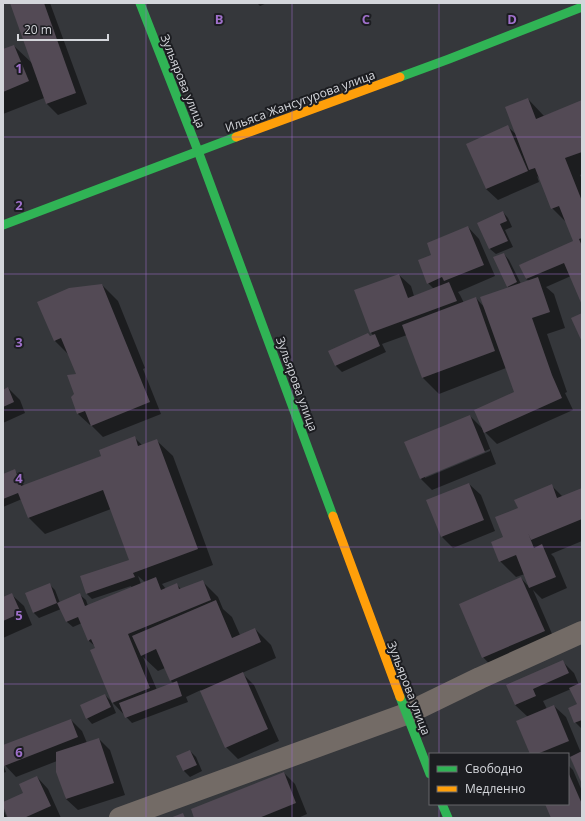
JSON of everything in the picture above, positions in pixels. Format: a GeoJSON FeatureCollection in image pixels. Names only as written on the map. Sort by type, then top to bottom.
{"type":"FeatureCollection","features":[{"type":"Feature","properties":{"kind":"street","name":"Зульярова улица"},"geometry":{"type":"LineString","coordinates":[[140,3],[198,151],[406,714],[429,772]]}},
{"type":"Feature","properties":{"kind":"street","name":"Ильяса Жансугурова улица"},"geometry":{"type":"LineString","coordinates":[[3,225],[198,151],[450,59],[582,7]]}},
{"type":"Feature","properties":{"kind":"street"},"geometry":{"type":"LineString","coordinates":[[120,818],[406,714],[480,678],[582,632]]}},
{"type":"Feature","properties":{"kind":"street"},"geometry":{"type":"LineString","coordinates":[[442,805],[448,818]]}},
{"type":"Feature","properties":{"kind":"building"},"geometry":{"type":"Polygon","coordinates":[[[10,3],[44,3],[76,93],[46,104],[10,3]]]}},
{"type":"Feature","properties":{"kind":"building"},"geometry":{"type":"Polygon","coordinates":[[[14,45],[29,81],[3,92],[3,49],[14,45]]]}},
{"type":"Feature","properties":{"kind":"building"},"geometry":{"type":"Polygon","coordinates":[[[528,98],[536,119],[582,100],[582,152],[565,158],[582,201],[582,238],[579,239],[582,246],[582,305],[564,263],[526,279],[519,265],[573,241],[559,206],[551,209],[535,168],[529,170],[505,107],[528,98]]]}},
{"type":"Feature","properties":{"kind":"building"},"geometry":{"type":"Polygon","coordinates":[[[508,125],[528,171],[486,189],[466,144],[508,125]]]}},
{"type":"Feature","properties":{"kind":"building"},"geometry":{"type":"Polygon","coordinates":[[[503,211],[507,221],[500,224],[508,241],[489,249],[477,223],[503,211]]]}},
{"type":"Feature","properties":{"kind":"building"},"geometry":{"type":"Polygon","coordinates":[[[468,226],[484,265],[444,281],[442,277],[427,284],[418,260],[431,255],[427,243],[468,226]]]}},
{"type":"Feature","properties":{"kind":"building"},"geometry":{"type":"Polygon","coordinates":[[[504,253],[517,282],[507,287],[493,257],[504,253]]]}},
{"type":"Feature","properties":{"kind":"building"},"geometry":{"type":"Polygon","coordinates":[[[399,274],[408,298],[449,282],[457,301],[370,333],[354,290],[399,274]]]}},
{"type":"Feature","properties":{"kind":"building"},"geometry":{"type":"Polygon","coordinates":[[[538,277],[550,312],[532,318],[552,375],[562,398],[484,433],[474,410],[514,392],[480,297],[538,277]]]}},
{"type":"Feature","properties":{"kind":"building"},"geometry":{"type":"Polygon","coordinates":[[[102,284],[150,402],[91,426],[85,411],[77,414],[71,397],[74,394],[67,375],[76,374],[61,338],[54,341],[37,302],[69,288],[102,284]]]}},
{"type":"Feature","properties":{"kind":"building"},"geometry":{"type":"Polygon","coordinates":[[[476,297],[495,351],[422,378],[402,325],[476,297]]]}},
{"type":"Feature","properties":{"kind":"building"},"geometry":{"type":"Polygon","coordinates":[[[582,313],[582,342],[571,318],[582,313]]]}},
{"type":"Feature","properties":{"kind":"building"},"geometry":{"type":"Polygon","coordinates":[[[368,333],[370,336],[375,334],[380,346],[335,366],[328,351],[368,333]]]}},
{"type":"Feature","properties":{"kind":"building"},"geometry":{"type":"Polygon","coordinates":[[[8,387],[14,402],[3,407],[3,390],[8,387]]]}},
{"type":"Feature","properties":{"kind":"building"},"geometry":{"type":"Polygon","coordinates":[[[470,415],[485,452],[420,479],[404,442],[470,415]]]}},
{"type":"Feature","properties":{"kind":"building"},"geometry":{"type":"Polygon","coordinates":[[[135,436],[138,446],[157,439],[198,549],[133,573],[135,577],[86,594],[80,576],[129,560],[103,490],[28,518],[18,493],[3,499],[3,474],[15,469],[21,486],[101,456],[99,450],[135,436]]]}},
{"type":"Feature","properties":{"kind":"building"},"geometry":{"type":"Polygon","coordinates":[[[469,483],[484,520],[441,537],[426,500],[469,483]]]}},
{"type":"Feature","properties":{"kind":"building"},"geometry":{"type":"Polygon","coordinates":[[[552,484],[557,498],[582,488],[582,519],[531,540],[528,533],[534,548],[542,544],[556,577],[529,588],[516,555],[499,562],[491,542],[503,537],[495,517],[518,508],[514,500],[552,484]]]}},
{"type":"Feature","properties":{"kind":"building"},"geometry":{"type":"Polygon","coordinates":[[[156,577],[161,590],[177,583],[179,589],[203,580],[211,600],[128,634],[150,688],[112,703],[90,650],[95,648],[91,639],[88,641],[78,617],[66,622],[57,603],[80,593],[85,606],[156,577]]]}},
{"type":"Feature","properties":{"kind":"building"},"geometry":{"type":"Polygon","coordinates":[[[521,577],[545,631],[482,658],[459,604],[521,577]]]}},
{"type":"Feature","properties":{"kind":"building"},"geometry":{"type":"Polygon","coordinates":[[[50,583],[57,603],[33,613],[25,593],[50,583]]]}},
{"type":"Feature","properties":{"kind":"building"},"geometry":{"type":"Polygon","coordinates":[[[12,593],[21,613],[3,621],[3,597],[12,593]]]}},
{"type":"Feature","properties":{"kind":"building"},"geometry":{"type":"Polygon","coordinates":[[[216,600],[232,638],[255,628],[261,642],[170,681],[156,649],[141,656],[132,636],[216,600]]]}},
{"type":"Feature","properties":{"kind":"building"},"geometry":{"type":"Polygon","coordinates":[[[563,660],[569,673],[533,689],[536,696],[515,705],[506,685],[563,660]]]}},
{"type":"Feature","properties":{"kind":"building"},"geometry":{"type":"Polygon","coordinates":[[[243,672],[268,729],[225,748],[200,691],[243,672]]]}},
{"type":"Feature","properties":{"kind":"building"},"geometry":{"type":"Polygon","coordinates":[[[177,681],[182,696],[125,718],[119,703],[177,681]]]}},
{"type":"Feature","properties":{"kind":"building"},"geometry":{"type":"Polygon","coordinates":[[[582,682],[582,720],[574,723],[568,708],[577,704],[569,688],[582,682]]]}},
{"type":"Feature","properties":{"kind":"building"},"geometry":{"type":"Polygon","coordinates":[[[105,694],[111,707],[86,719],[80,705],[105,694]]]}},
{"type":"Feature","properties":{"kind":"building"},"geometry":{"type":"Polygon","coordinates":[[[554,705],[569,741],[539,753],[530,753],[516,721],[554,705]]]}},
{"type":"Feature","properties":{"kind":"building"},"geometry":{"type":"Polygon","coordinates":[[[71,719],[78,737],[4,766],[3,745],[71,719]]]}},
{"type":"Feature","properties":{"kind":"building"},"geometry":{"type":"Polygon","coordinates":[[[99,738],[114,783],[66,799],[56,772],[56,752],[99,738]]]}},
{"type":"Feature","properties":{"kind":"building"},"geometry":{"type":"Polygon","coordinates":[[[190,750],[197,765],[183,771],[176,756],[190,750]]]}},
{"type":"Feature","properties":{"kind":"building"},"geometry":{"type":"Polygon","coordinates":[[[582,751],[582,784],[570,757],[582,751]]]}},
{"type":"Feature","properties":{"kind":"building"},"geometry":{"type":"Polygon","coordinates":[[[284,772],[296,803],[259,818],[194,818],[191,809],[284,772]]]}},
{"type":"Feature","properties":{"kind":"building"},"geometry":{"type":"Polygon","coordinates":[[[569,774],[582,804],[582,818],[551,818],[545,805],[569,805],[569,774]]]}},
{"type":"Feature","properties":{"kind":"building"},"geometry":{"type":"Polygon","coordinates":[[[37,776],[51,806],[24,818],[8,818],[3,802],[23,793],[19,784],[37,776]]]}},
{"type":"Feature","properties":{"kind":"building"},"geometry":{"type":"Polygon","coordinates":[[[183,813],[185,818],[170,818],[183,813]]]}},
{"type":"Feature","properties":{"kind":"traffic: fast"},"geometry":{"type":"LineString","coordinates":[[140,3],[198,151],[333,516]]}},
{"type":"Feature","properties":{"kind":"traffic: fast"},"geometry":{"type":"LineString","coordinates":[[400,77],[582,7]]}},
{"type":"Feature","properties":{"kind":"traffic: fast"},"geometry":{"type":"LineString","coordinates":[[3,225],[236,137]]}},
{"type":"Feature","properties":{"kind":"traffic: fast"},"geometry":{"type":"LineString","coordinates":[[400,697],[429,771]]}},
{"type":"Feature","properties":{"kind":"traffic: fast"},"geometry":{"type":"LineString","coordinates":[[442,805],[448,818]]}},
{"type":"Feature","properties":{"kind":"traffic: slow"},"geometry":{"type":"LineString","coordinates":[[236,137],[400,77]]}},
{"type":"Feature","properties":{"kind":"traffic: slow"},"geometry":{"type":"LineString","coordinates":[[333,516],[400,697]]}}]}
